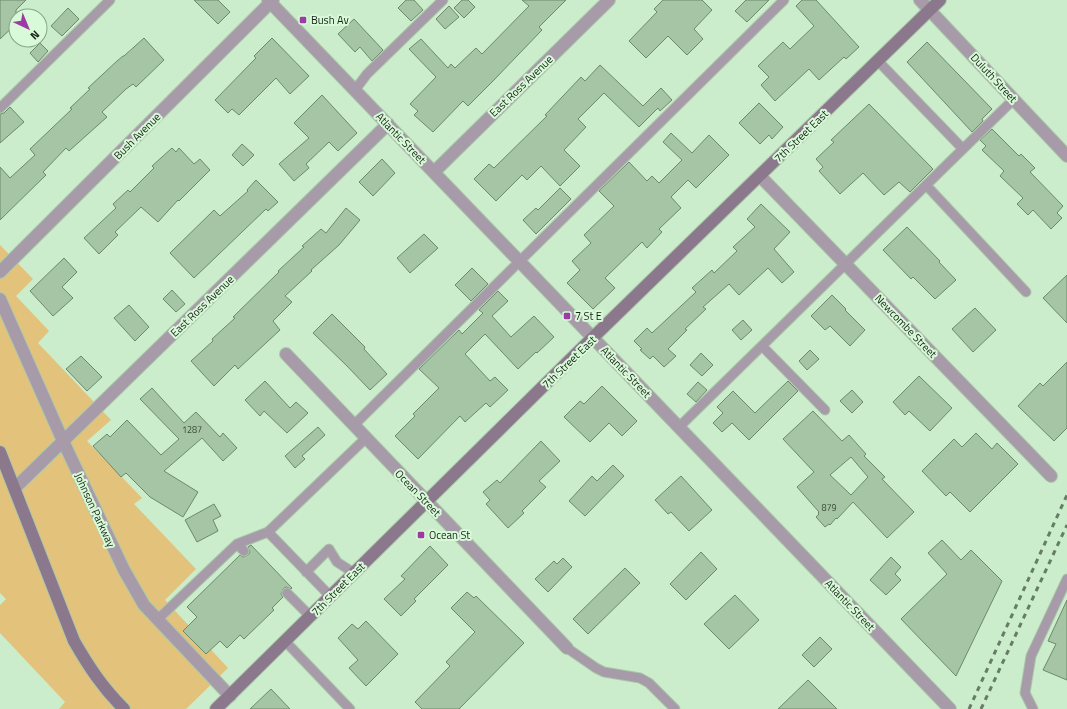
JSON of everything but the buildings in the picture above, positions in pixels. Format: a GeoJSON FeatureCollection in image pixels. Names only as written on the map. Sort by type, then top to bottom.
{"type":"FeatureCollection","features":[{"type":"Feature","properties":{"kind":"street","name":"East Ross Avenue"},"geometry":{"type":"LineString","coordinates":[[434,172],[609,0]]}},
{"type":"Feature","properties":{"kind":"street","name":"Duluth Street"},"geometry":{"type":"LineString","coordinates":[[920,0],[1067,156]]}},
{"type":"Feature","properties":{"kind":"street","name":"7th Street East"},"geometry":{"type":"LineString","coordinates":[[216,709],[593,338],[940,0]]}},
{"type":"Feature","properties":{"kind":"street","name":"Atlantic Street"},"geometry":{"type":"LineString","coordinates":[[271,1],[950,709]]}},
{"type":"Feature","properties":{"kind":"street","name":"Bush Avenue"},"geometry":{"type":"LineString","coordinates":[[0,272],[271,1]]}},
{"type":"Feature","properties":{"kind":"street","name":"East Ross Avenue"},"geometry":{"type":"LineString","coordinates":[[15,488],[388,124]]}},
{"type":"Feature","properties":{"kind":"street","name":"Newcombe Street"},"geometry":{"type":"LineString","coordinates":[[760,176],[1051,476]]}},
{"type":"Feature","properties":{"kind":"street","name":"Johnson Parkway"},"geometry":{"type":"LineString","coordinates":[[0,299],[63,441],[124,570],[144,605],[230,696]]}},
{"type":"Feature","properties":{"kind":"street","name":"Ocean Street"},"geometry":{"type":"LineString","coordinates":[[286,354],[567,648]]}},
{"type":"Feature","properties":{"kind":"street"},"geometry":{"type":"LineString","coordinates":[[0,452],[74,641],[88,666],[105,690],[124,709]]}},
{"type":"Feature","properties":{"kind":"lane"},"geometry":{"type":"LineString","coordinates":[[0,108],[110,0]]}},
{"type":"Feature","properties":{"kind":"lane"},"geometry":{"type":"LineString","coordinates":[[355,90],[367,74],[443,0]]}},
{"type":"Feature","properties":{"kind":"lane"},"geometry":{"type":"LineString","coordinates":[[354,425],[784,0]]}},
{"type":"Feature","properties":{"kind":"lane"},"geometry":{"type":"LineString","coordinates":[[878,61],[963,149]]}},
{"type":"Feature","properties":{"kind":"lane"},"geometry":{"type":"LineString","coordinates":[[679,427],[1014,99]]}},
{"type":"Feature","properties":{"kind":"lane"},"geometry":{"type":"LineString","coordinates":[[926,185],[1026,292]]}},
{"type":"Feature","properties":{"kind":"lane"},"geometry":{"type":"LineString","coordinates":[[762,346],[825,410]]}},
{"type":"Feature","properties":{"kind":"lane"},"geometry":{"type":"LineString","coordinates":[[158,620],[237,544],[268,532],[366,438]]}},
{"type":"Feature","properties":{"kind":"lane"},"geometry":{"type":"LineString","coordinates":[[268,532],[330,596]]}},
{"type":"Feature","properties":{"kind":"lane"},"geometry":{"type":"LineString","coordinates":[[237,544],[244,551]]}},
{"type":"Feature","properties":{"kind":"lane"},"geometry":{"type":"LineString","coordinates":[[306,572],[328,549],[337,562],[354,573]]}},
{"type":"Feature","properties":{"kind":"lane"},"geometry":{"type":"LineString","coordinates":[[1033,709],[1025,693],[1031,656],[1067,579]]}},
{"type":"Feature","properties":{"kind":"lane"},"geometry":{"type":"LineString","coordinates":[[287,593],[310,616]]}},
{"type":"Feature","properties":{"kind":"lane"},"geometry":{"type":"LineString","coordinates":[[285,641],[350,709]]}},
{"type":"Feature","properties":{"kind":"lane"},"geometry":{"type":"LineString","coordinates":[[567,648],[604,672],[640,678],[649,683],[675,709]]}},
{"type":"Feature","properties":{"kind":"shaded area"},"geometry":{"type":"Polygon","coordinates":[[[0,245],[33,279],[16,296],[49,331],[38,343],[111,420],[87,441],[142,498],[134,504],[196,569],[165,600],[228,668],[186,709],[59,709],[65,702],[0,633],[0,605],[6,599],[0,593],[0,245]]]}},
{"type":"Feature","properties":{"kind":"railway"},"geometry":{"type":"LineString","coordinates":[[969,709],[1067,495]]}},
{"type":"Feature","properties":{"kind":"railway"},"geometry":{"type":"LineString","coordinates":[[981,709],[1067,525]]}},
{"type":"Feature","properties":{"kind":"place","name":"Bush Av"},"geometry":{"type":"Point","coordinates":[303,20]}},
{"type":"Feature","properties":{"kind":"place","name":"7 St E"},"geometry":{"type":"Point","coordinates":[567,316]}},
{"type":"Feature","properties":{"kind":"place","name":"Ocean St"},"geometry":{"type":"Point","coordinates":[421,535]}}]}
